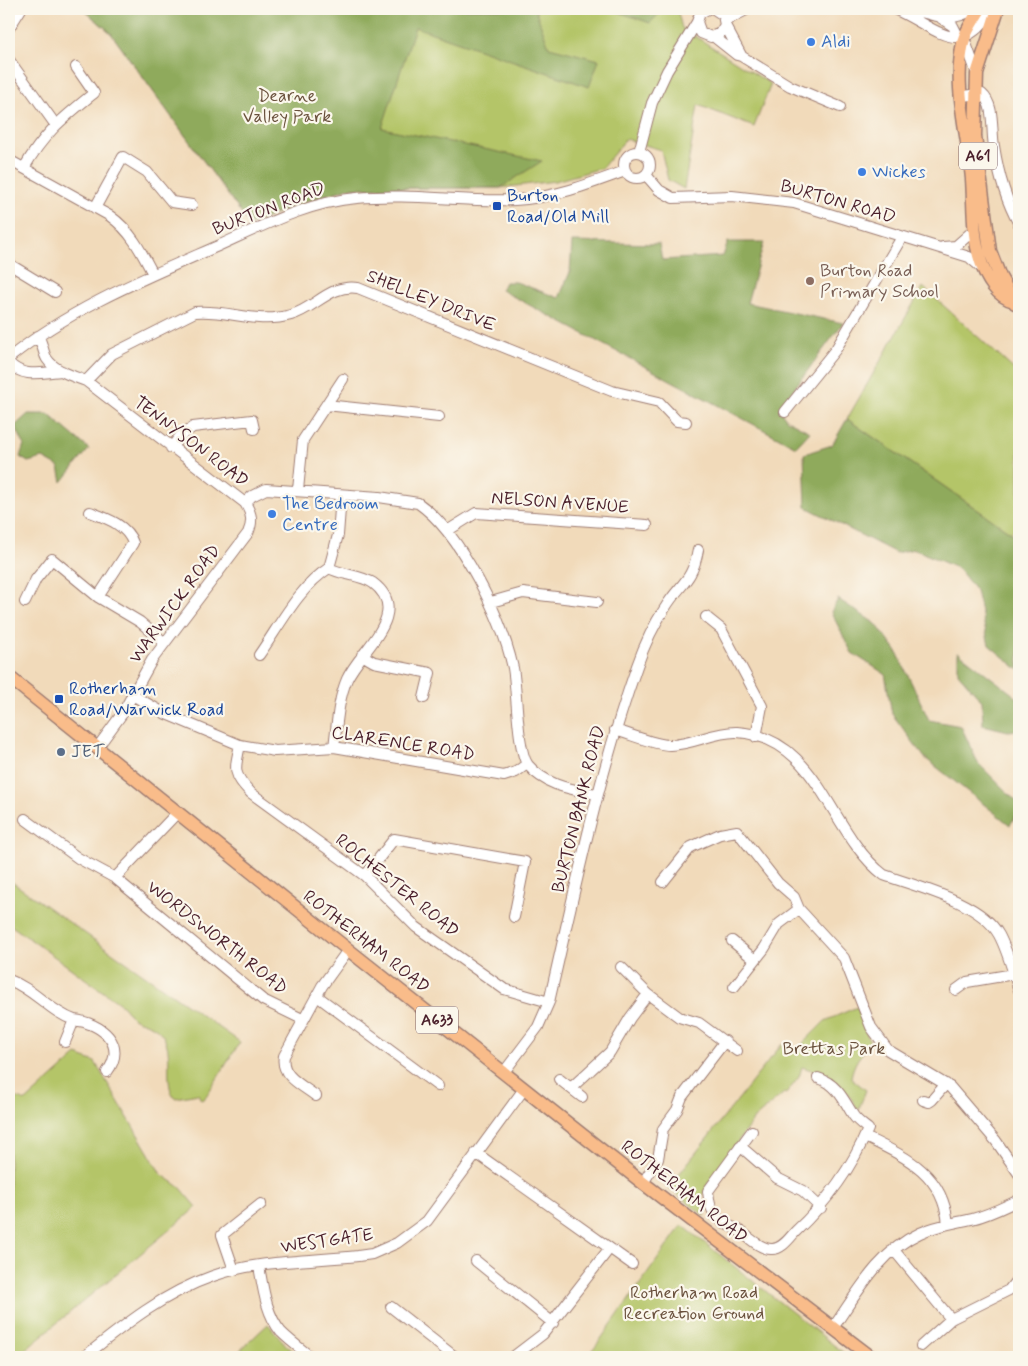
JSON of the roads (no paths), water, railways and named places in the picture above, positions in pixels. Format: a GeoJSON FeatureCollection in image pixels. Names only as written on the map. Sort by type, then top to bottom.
{"type":"FeatureCollection","features":[{"type":"Feature","properties":{"kind":"main road","name":"A61"},"geometry":{"type":"LineString","coordinates":[[980,9],[961,37],[962,96],[972,178],[974,230],[984,270],[999,294],[1006,300],[1017,304]]}},
{"type":"Feature","properties":{"kind":"main road","name":"A61"},"geometry":{"type":"LineString","coordinates":[[998,9],[977,74],[975,94],[976,136],[990,251],[1000,277],[1017,304]]}},
{"type":"Feature","properties":{"kind":"main road","name":"ROTHERHAM ROAD"},"geometry":{"type":"LineString","coordinates":[[10,680],[97,748],[176,814],[643,1183],[871,1357]]}},
{"type":"Feature","properties":{"kind":"street"},"geometry":{"type":"LineString","coordinates":[[9,28],[21,9]]}},
{"type":"Feature","properties":{"kind":"street"},"geometry":{"type":"LineString","coordinates":[[639,152],[652,103],[667,71],[697,22],[700,13],[715,9],[725,23],[741,56]]}},
{"type":"Feature","properties":{"kind":"street"},"geometry":{"type":"LineString","coordinates":[[681,49],[720,33],[725,23],[748,9]]}},
{"type":"Feature","properties":{"kind":"street"},"geometry":{"type":"LineString","coordinates":[[894,9],[947,36],[961,37],[980,28],[992,9]]}},
{"type":"Feature","properties":{"kind":"street"},"geometry":{"type":"LineString","coordinates":[[909,9],[940,18],[953,26],[961,37],[977,74]]}},
{"type":"Feature","properties":{"kind":"street"},"geometry":{"type":"LineString","coordinates":[[940,18],[953,18],[974,9]]}},
{"type":"Feature","properties":{"kind":"street"},"geometry":{"type":"LineString","coordinates":[[697,22],[699,30],[737,56],[741,56],[793,88],[840,107]]}},
{"type":"Feature","properties":{"kind":"street"},"geometry":{"type":"LineString","coordinates":[[9,60],[55,124]]}},
{"type":"Feature","properties":{"kind":"street"},"geometry":{"type":"LineString","coordinates":[[24,168],[38,144],[55,124],[94,94],[76,67]]}},
{"type":"Feature","properties":{"kind":"street"},"geometry":{"type":"LineString","coordinates":[[962,96],[982,94],[989,104],[999,169],[1004,189],[1019,224]]}},
{"type":"Feature","properties":{"kind":"street"},"geometry":{"type":"LineString","coordinates":[[625,171],[623,164],[627,156],[639,152],[645,154],[650,163],[646,175]]}},
{"type":"Feature","properties":{"kind":"street"},"geometry":{"type":"LineString","coordinates":[[94,208],[122,157],[147,172],[172,202],[192,204]]}},
{"type":"Feature","properties":{"kind":"street"},"geometry":{"type":"LineString","coordinates":[[9,160],[110,216],[128,231],[143,253],[152,274]]}},
{"type":"Feature","properties":{"kind":"street","name":"BURTON ROAD"},"geometry":{"type":"LineString","coordinates":[[9,358],[38,336],[92,304],[152,274],[295,212],[327,202],[358,198],[515,200],[553,194],[625,171],[633,178],[646,175],[659,190],[674,198],[732,196],[794,203],[972,259],[984,270]]}},
{"type":"Feature","properties":{"kind":"street"},"geometry":{"type":"LineString","coordinates":[[939,248],[956,246],[974,230]]}},
{"type":"Feature","properties":{"kind":"street"},"geometry":{"type":"LineString","coordinates":[[785,412],[836,349],[902,237]]}},
{"type":"Feature","properties":{"kind":"street"},"geometry":{"type":"LineString","coordinates":[[9,264],[55,292]]}},
{"type":"Feature","properties":{"kind":"street","name":"SHELLEY DRIVE"},"geometry":{"type":"LineString","coordinates":[[86,381],[112,354],[128,344],[195,312],[206,311],[250,319],[279,318],[293,315],[330,293],[349,287],[358,288],[612,391],[658,402],[677,421],[686,422]]}},
{"type":"Feature","properties":{"kind":"street","name":"TENNYSON ROAD"},"geometry":{"type":"LineString","coordinates":[[38,336],[46,357],[62,371],[86,381],[245,503],[252,496],[266,489],[298,490],[341,496],[379,497],[418,503],[432,513],[447,531],[491,602],[513,668],[523,751],[527,764]]}},
{"type":"Feature","properties":{"kind":"street","name":"TENNYSON ROAD"},"geometry":{"type":"LineString","coordinates":[[9,363],[16,370],[29,374],[62,371]]}},
{"type":"Feature","properties":{"kind":"street"},"geometry":{"type":"LineString","coordinates":[[298,490],[303,440],[343,379]]}},
{"type":"Feature","properties":{"kind":"street"},"geometry":{"type":"LineString","coordinates":[[326,404],[439,417]]}},
{"type":"Feature","properties":{"kind":"street"},"geometry":{"type":"LineString","coordinates":[[171,448],[181,435],[193,427],[252,420],[254,429]]}},
{"type":"Feature","properties":{"kind":"street"},"geometry":{"type":"LineString","coordinates":[[260,655],[302,593],[320,574],[329,568],[338,535],[341,496]]}},
{"type":"Feature","properties":{"kind":"street","name":"WARWICK ROAD"},"geometry":{"type":"LineString","coordinates":[[97,748],[122,714],[152,660],[248,533],[252,524],[251,512],[245,503]]}},
{"type":"Feature","properties":{"kind":"street"},"geometry":{"type":"LineString","coordinates":[[90,512],[112,521],[126,532],[133,543],[98,597]]}},
{"type":"Feature","properties":{"kind":"street","name":"NELSON AVENUE"},"geometry":{"type":"LineString","coordinates":[[447,531],[476,513],[647,525]]}},
{"type":"Feature","properties":{"kind":"street","name":"BURTON BANK ROAD"},"geometry":{"type":"LineString","coordinates":[[504,1072],[538,1027],[549,1002],[596,794],[615,730],[654,625],[666,606],[690,578],[695,568],[697,554],[685,555]]}},
{"type":"Feature","properties":{"kind":"street"},"geometry":{"type":"LineString","coordinates":[[25,602],[36,579],[52,559],[98,597],[140,622],[166,643]]}},
{"type":"Feature","properties":{"kind":"street"},"geometry":{"type":"LineString","coordinates":[[329,568],[372,582],[382,594],[388,609],[386,624],[362,655],[348,678],[339,704],[334,747]]}},
{"type":"Feature","properties":{"kind":"street"},"geometry":{"type":"LineString","coordinates":[[491,602],[523,593],[597,602]]}},
{"type":"Feature","properties":{"kind":"street"},"geometry":{"type":"LineString","coordinates":[[708,623],[720,629],[762,706],[756,737]]}},
{"type":"Feature","properties":{"kind":"street"},"geometry":{"type":"LineString","coordinates":[[362,655],[374,662],[430,673],[424,698]]}},
{"type":"Feature","properties":{"kind":"street","name":"CLARENCE ROAD"},"geometry":{"type":"LineString","coordinates":[[132,695],[166,714],[240,745],[275,751],[334,747],[504,776],[516,772],[527,764]]}},
{"type":"Feature","properties":{"kind":"street"},"geometry":{"type":"LineString","coordinates":[[615,730],[669,745],[736,732],[771,741],[790,752],[808,770],[850,836],[884,875],[961,903],[990,923],[1000,936],[1019,990]]}},
{"type":"Feature","properties":{"kind":"street","name":"ROCHESTER ROAD"},"geometry":{"type":"LineString","coordinates":[[240,745],[236,762],[237,778],[251,793],[365,876],[416,927],[504,989],[549,1002]]}},
{"type":"Feature","properties":{"kind":"street"},"geometry":{"type":"LineString","coordinates":[[527,764],[547,782],[596,794]]}},
{"type":"Feature","properties":{"kind":"street"},"geometry":{"type":"LineString","coordinates":[[115,878],[176,814]]}},
{"type":"Feature","properties":{"kind":"street","name":"WORDSWORTH ROAD"},"geometry":{"type":"LineString","coordinates":[[25,819],[78,858],[115,878],[263,1000],[302,1019]]}},
{"type":"Feature","properties":{"kind":"street"},"geometry":{"type":"LineString","coordinates":[[663,882],[691,847],[720,834],[737,831],[778,883],[794,897],[799,909],[844,958],[871,1026],[888,1050],[946,1084],[996,1142],[1019,1174]]}},
{"type":"Feature","properties":{"kind":"street"},"geometry":{"type":"LineString","coordinates":[[365,876],[394,839],[525,862],[514,917]]}},
{"type":"Feature","properties":{"kind":"street"},"geometry":{"type":"LineString","coordinates":[[734,987],[756,960],[779,924],[799,909]]}},
{"type":"Feature","properties":{"kind":"street"},"geometry":{"type":"LineString","coordinates":[[732,941],[756,960]]}},
{"type":"Feature","properties":{"kind":"street"},"geometry":{"type":"LineString","coordinates":[[316,1096],[285,1072],[283,1067],[284,1056],[302,1019],[348,950]]}},
{"type":"Feature","properties":{"kind":"street"},"geometry":{"type":"LineString","coordinates":[[621,967],[648,994],[679,1017],[700,1023],[737,1051]]}},
{"type":"Feature","properties":{"kind":"street"},"geometry":{"type":"LineString","coordinates":[[956,990],[967,982],[1014,974]]}},
{"type":"Feature","properties":{"kind":"street"},"geometry":{"type":"LineString","coordinates":[[9,980],[36,994],[51,1009],[74,1020],[88,1022],[106,1034],[121,1053],[107,1072]]}},
{"type":"Feature","properties":{"kind":"street"},"geometry":{"type":"LineString","coordinates":[[571,1088],[610,1052],[630,1018],[648,994]]}},
{"type":"Feature","properties":{"kind":"street"},"geometry":{"type":"LineString","coordinates":[[317,996],[438,1086]]}},
{"type":"Feature","properties":{"kind":"street"},"geometry":{"type":"LineString","coordinates":[[65,1042],[72,1029],[74,1020]]}},
{"type":"Feature","properties":{"kind":"street"},"geometry":{"type":"LineString","coordinates":[[643,1183],[658,1159],[662,1129],[682,1098],[725,1041]]}},
{"type":"Feature","properties":{"kind":"street"},"geometry":{"type":"LineString","coordinates":[[752,1130],[708,1191],[709,1206],[716,1217],[765,1248],[773,1250],[782,1246],[821,1208],[836,1189],[868,1130],[854,1117],[842,1095],[832,1085],[818,1078]]}},
{"type":"Feature","properties":{"kind":"street"},"geometry":{"type":"LineString","coordinates":[[559,1079],[582,1097]]}},
{"type":"Feature","properties":{"kind":"street"},"geometry":{"type":"LineString","coordinates":[[924,1100],[929,1102],[932,1100],[946,1084]]}},
{"type":"Feature","properties":{"kind":"street","name":"WESTGATE"},"geometry":{"type":"LineString","coordinates":[[84,1357],[135,1316],[172,1294],[213,1276],[259,1266],[372,1254],[397,1243],[427,1221],[524,1089]]}},
{"type":"Feature","properties":{"kind":"street"},"geometry":{"type":"LineString","coordinates":[[865,1137],[902,1156],[930,1179],[942,1196],[948,1224]]}},
{"type":"Feature","properties":{"kind":"street"},"geometry":{"type":"LineString","coordinates":[[740,1146],[777,1178],[803,1191],[821,1208]]}},
{"type":"Feature","properties":{"kind":"street"},"geometry":{"type":"LineString","coordinates":[[476,1153],[632,1264]]}},
{"type":"Feature","properties":{"kind":"street"},"geometry":{"type":"LineString","coordinates":[[832,1328],[868,1277],[894,1249],[922,1232],[974,1218],[1019,1200]]}},
{"type":"Feature","properties":{"kind":"street"},"geometry":{"type":"LineString","coordinates":[[234,1270],[222,1235],[262,1204]]}},
{"type":"Feature","properties":{"kind":"street"},"geometry":{"type":"LineString","coordinates":[[513,1357],[543,1334],[553,1323],[609,1249]]}},
{"type":"Feature","properties":{"kind":"street"},"geometry":{"type":"LineString","coordinates":[[894,1249],[951,1319]]}},
{"type":"Feature","properties":{"kind":"street"},"geometry":{"type":"LineString","coordinates":[[476,1261],[553,1323]]}},
{"type":"Feature","properties":{"kind":"street"},"geometry":{"type":"LineString","coordinates":[[259,1266],[265,1299],[276,1324],[282,1332],[311,1357]]}},
{"type":"Feature","properties":{"kind":"street"},"geometry":{"type":"LineString","coordinates":[[921,1346],[951,1319],[1009,1290],[1019,1277]]}},
{"type":"Feature","properties":{"kind":"street"},"geometry":{"type":"LineString","coordinates":[[401,1314],[408,1305]]}},
{"type":"Feature","properties":{"kind":"street"},"geometry":{"type":"LineString","coordinates":[[391,1307],[455,1357]]}},
{"type":"Feature","properties":{"kind":"place","name":"Aldi"},"geometry":{"type":"Point","coordinates":[811,42]}},
{"type":"Feature","properties":{"kind":"place","name":"Wickes"},"geometry":{"type":"Point","coordinates":[862,172]}},
{"type":"Feature","properties":{"kind":"place","name":"Burton Road/Old Mill"},"geometry":{"type":"Point","coordinates":[497,206]}},
{"type":"Feature","properties":{"kind":"place","name":"Burton Road Primary School"},"geometry":{"type":"Point","coordinates":[810,281]}},
{"type":"Feature","properties":{"kind":"place","name":"The Bedroom Centre"},"geometry":{"type":"Point","coordinates":[272,514]}},
{"type":"Feature","properties":{"kind":"place","name":"Rotherham Road/Warwick Road"},"geometry":{"type":"Point","coordinates":[59,699]}},
{"type":"Feature","properties":{"kind":"place","name":"JET"},"geometry":{"type":"Point","coordinates":[61,752]}},
{"type":"Feature","properties":{"kind":"park label","name":"Dearne Valley Park"},"geometry":{"type":"Point","coordinates":[287,106]}},
{"type":"Feature","properties":{"kind":"park label","name":"Brettas Park"},"geometry":{"type":"Point","coordinates":[834,1049]}},
{"type":"Feature","properties":{"kind":"park label","name":"Rotherham Road Recreation Ground"},"geometry":{"type":"Point","coordinates":[694,1304]}}]}
